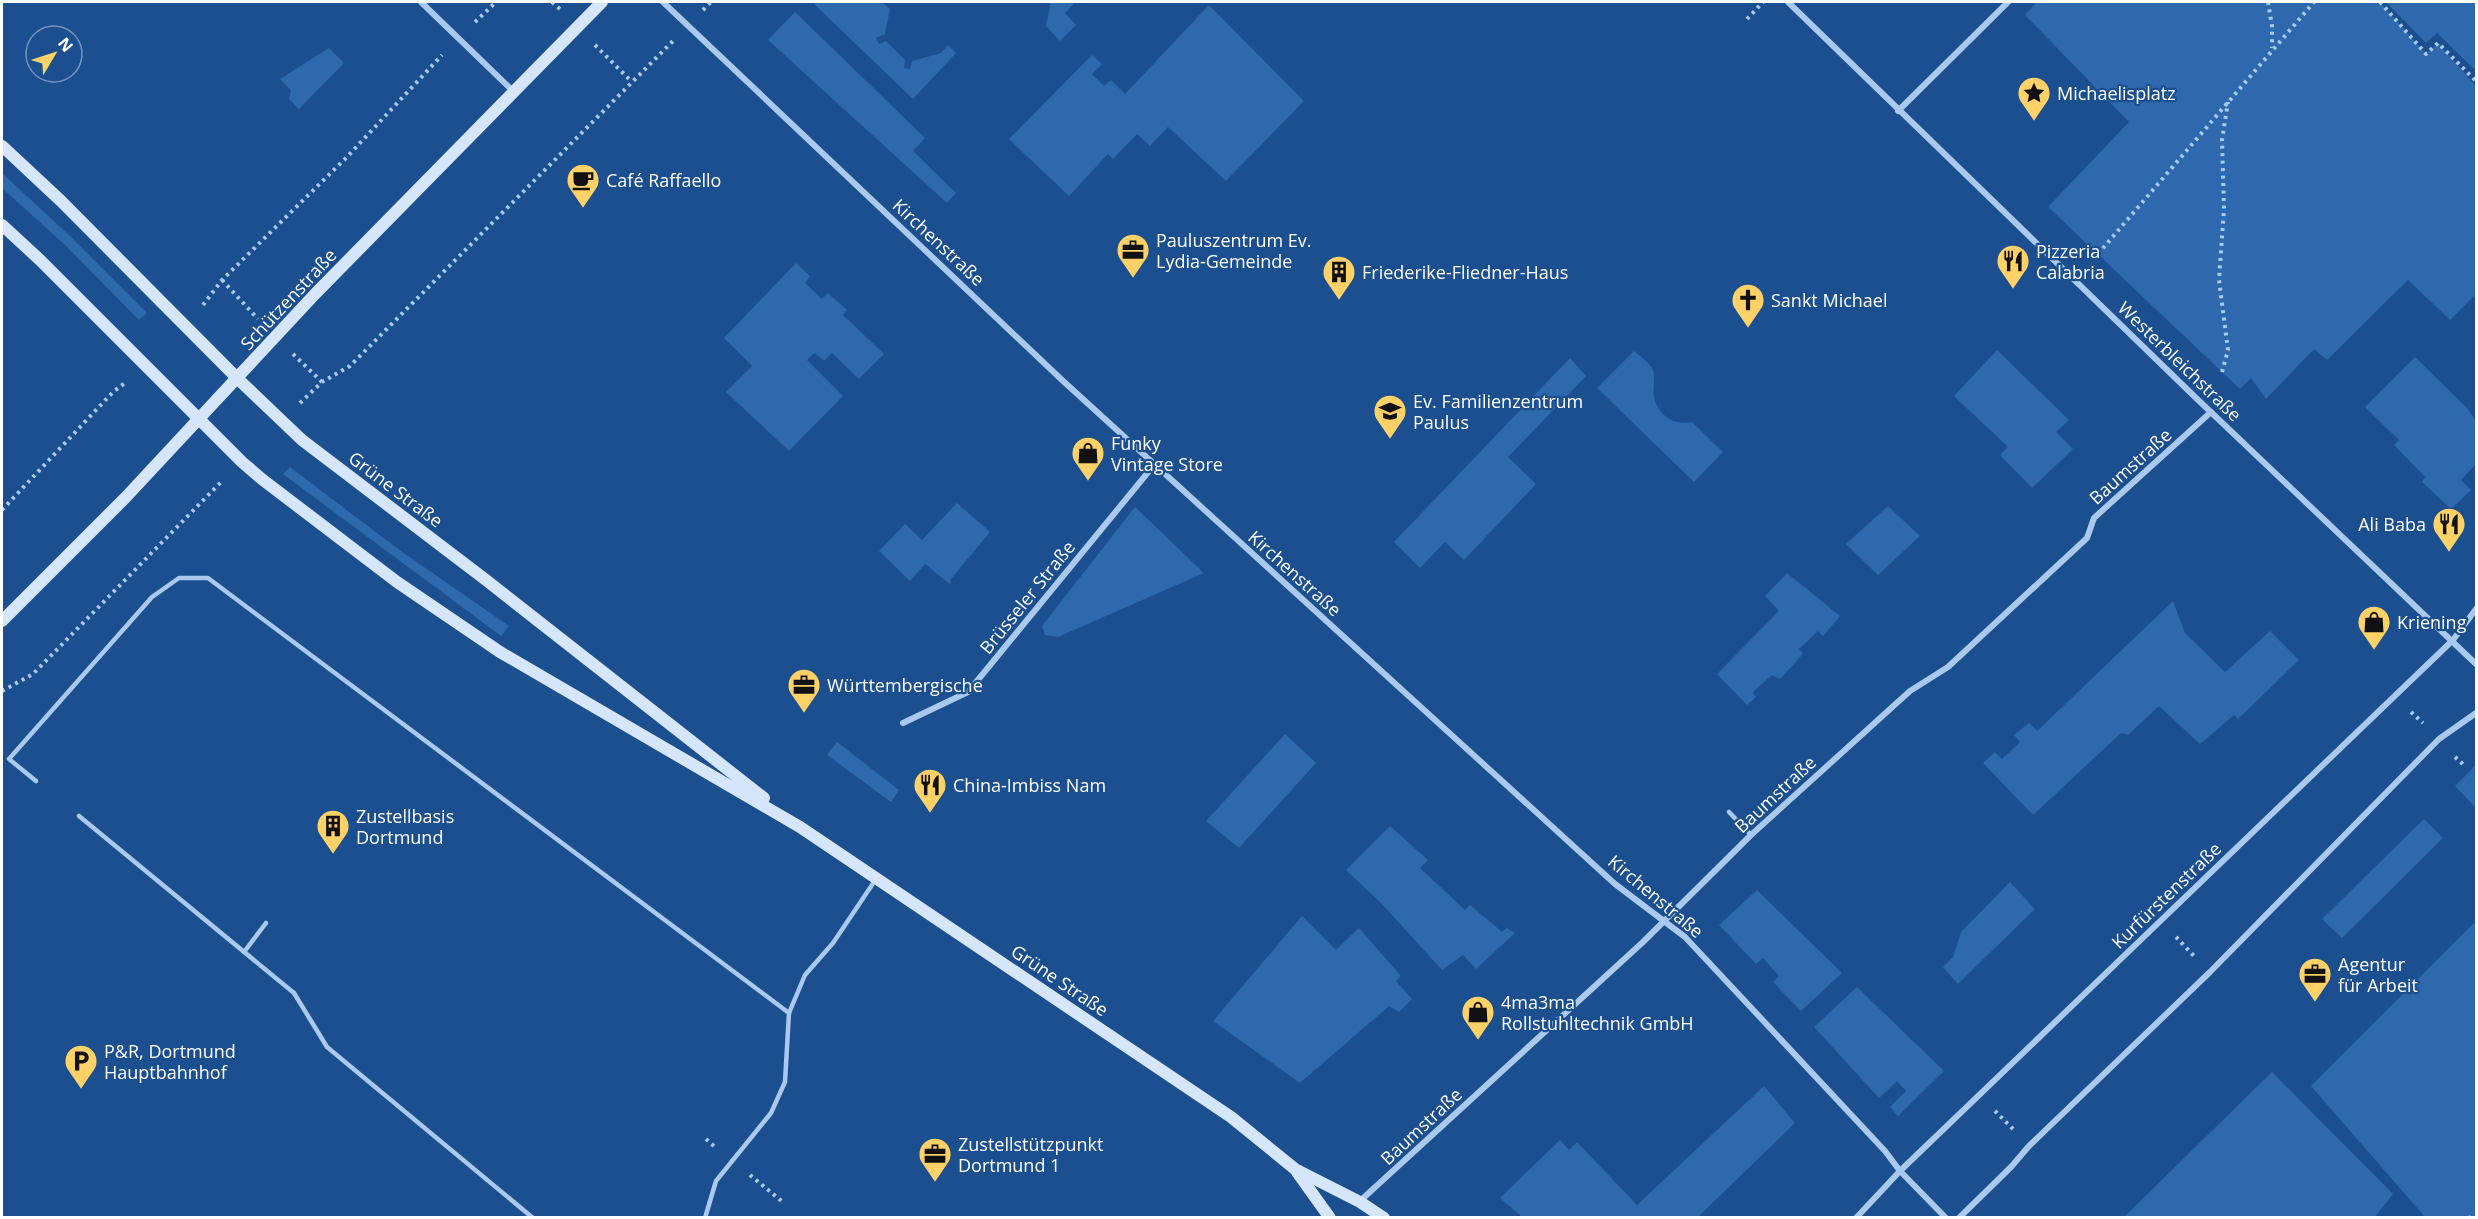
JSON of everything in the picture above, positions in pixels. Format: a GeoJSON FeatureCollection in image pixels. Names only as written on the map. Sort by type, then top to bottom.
{"type":"FeatureCollection","features":[{"type":"Feature","properties":{"kind":"main road","name":"Schützenstraße"},"geometry":{"type":"LineString","coordinates":[[2,621],[118,505],[315,294],[602,2]]}},
{"type":"Feature","properties":{"kind":"main road","name":"Grüne Straße"},"geometry":{"type":"LineString","coordinates":[[2,146],[61,201],[282,422],[318,453],[486,580],[800,827],[1231,1118],[1295,1169],[1360,1202],[1384,1218]]}},
{"type":"Feature","properties":{"kind":"main road","name":"Grüne Straße"},"geometry":{"type":"LineString","coordinates":[[2,225],[40,260],[199,420],[272,487],[388,576],[500,652],[800,827]]}},
{"type":"Feature","properties":{"kind":"main road","name":"Grüne Straße"},"geometry":{"type":"LineString","coordinates":[[1295,1169],[1330,1218]]}},
{"type":"Feature","properties":{"kind":"street"},"geometry":{"type":"LineString","coordinates":[[421,2],[514,92]]}},
{"type":"Feature","properties":{"kind":"street","name":"Kirchenstraße"},"geometry":{"type":"LineString","coordinates":[[663,2],[1154,465],[1616,884],[1685,937],[1886,1151],[1900,1171]]}},
{"type":"Feature","properties":{"kind":"street","name":"Westerbleichstraße"},"geometry":{"type":"LineString","coordinates":[[1788,2],[1898,111],[2476,664]]}},
{"type":"Feature","properties":{"kind":"street"},"geometry":{"type":"LineString","coordinates":[[1898,111],[2008,2]]}},
{"type":"Feature","properties":{"kind":"street","name":"Baumstraße"},"geometry":{"type":"LineString","coordinates":[[1360,1202],[1664,922],[1751,835],[1910,691],[1948,667],[2087,538],[2094,518],[2211,412]]}},
{"type":"Feature","properties":{"kind":"street","name":"Brüsseler Straße"},"geometry":{"type":"LineString","coordinates":[[903,723],[968,692],[1154,465]]}},
{"type":"Feature","properties":{"kind":"street","name":"Kurfürstenstraße"},"geometry":{"type":"LineString","coordinates":[[1856,1218],[1900,1171],[2453,640],[2476,609]]}},
{"type":"Feature","properties":{"kind":"street"},"geometry":{"type":"LineString","coordinates":[[1959,1218],[2038,1138],[2210,972],[2439,739],[2476,713]]}},
{"type":"Feature","properties":{"kind":"street"},"geometry":{"type":"LineString","coordinates":[[1900,1171],[1946,1218]]}},
{"type":"Feature","properties":{"kind":"lane"},"geometry":{"type":"LineString","coordinates":[[36,781],[9,759],[152,597],[179,578],[208,578],[789,1013]]}},
{"type":"Feature","properties":{"kind":"lane"},"geometry":{"type":"LineString","coordinates":[[1729,812],[1751,835]]}},
{"type":"Feature","properties":{"kind":"lane"},"geometry":{"type":"LineString","coordinates":[[79,816],[294,993],[327,1047],[533,1218]]}},
{"type":"Feature","properties":{"kind":"lane"},"geometry":{"type":"LineString","coordinates":[[705,1218],[716,1181],[771,1113],[785,1082],[789,1013],[805,975],[833,943],[876,879]]}},
{"type":"Feature","properties":{"kind":"lane"},"geometry":{"type":"LineString","coordinates":[[244,951],[266,923]]}},
{"type":"Feature","properties":{"kind":"path"},"geometry":{"type":"LineString","coordinates":[[478,19],[495,2]]}},
{"type":"Feature","properties":{"kind":"path"},"geometry":{"type":"LineString","coordinates":[[552,2],[557,6]]}},
{"type":"Feature","properties":{"kind":"path"},"geometry":{"type":"LineString","coordinates":[[1747,19],[1763,2]]}},
{"type":"Feature","properties":{"kind":"path"},"geometry":{"type":"LineString","coordinates":[[2268,2],[2272,26],[2272,50]]}},
{"type":"Feature","properties":{"kind":"path"},"geometry":{"type":"LineString","coordinates":[[2098,254],[2314,2]]}},
{"type":"Feature","properties":{"kind":"path"},"geometry":{"type":"LineString","coordinates":[[2380,2],[2426,54],[2438,43],[2476,81]]}},
{"type":"Feature","properties":{"kind":"path"},"geometry":{"type":"LineString","coordinates":[[303,363],[322,381],[350,366],[670,44]]}},
{"type":"Feature","properties":{"kind":"path"},"geometry":{"type":"LineString","coordinates":[[597,46],[633,82]]}},
{"type":"Feature","properties":{"kind":"path"},"geometry":{"type":"LineString","coordinates":[[200,309],[222,280],[347,157],[441,57]]}},
{"type":"Feature","properties":{"kind":"path"},"geometry":{"type":"LineString","coordinates":[[2222,372],[2228,350],[2219,279],[2224,209],[2222,140],[2228,101]]}},
{"type":"Feature","properties":{"kind":"path"},"geometry":{"type":"LineString","coordinates":[[222,280],[254,314]]}},
{"type":"Feature","properties":{"kind":"path"},"geometry":{"type":"LineString","coordinates":[[2,510],[112,392],[123,385]]}},
{"type":"Feature","properties":{"kind":"path"},"geometry":{"type":"LineString","coordinates":[[2,691],[33,674],[200,502]]}},
{"type":"Feature","properties":{"kind":"path"},"geometry":{"type":"LineString","coordinates":[[2169,929],[2197,958]]}},
{"type":"Feature","properties":{"kind":"path"},"geometry":{"type":"LineString","coordinates":[[1990,1105],[2018,1135]]}},
{"type":"Feature","properties":{"kind":"path"},"geometry":{"type":"LineString","coordinates":[[706,1139],[713,1145]]}},
{"type":"Feature","properties":{"kind":"path"},"geometry":{"type":"LineString","coordinates":[[2468,1218],[2476,1216]]}},
{"type":"Feature","properties":{"kind":"shaded area"},"geometry":{"type":"Polygon","coordinates":[[[812,2],[882,2],[890,9],[885,34],[876,38],[879,44],[886,41],[905,60],[904,68],[910,69],[912,61],[941,53],[948,45],[956,53],[913,99],[812,2]]]}},
{"type":"Feature","properties":{"kind":"shaded area"},"geometry":{"type":"Polygon","coordinates":[[[1051,2],[1076,2],[1065,13],[1076,25],[1060,41],[1046,26],[1051,2]]]}},
{"type":"Feature","properties":{"kind":"shaded area"},"geometry":{"type":"Polygon","coordinates":[[[2037,2],[2380,2],[2426,54],[2438,43],[2476,86],[2476,294],[2450,320],[2408,280],[2327,360],[2314,349],[2266,399],[2251,378],[2240,389],[2048,207],[2129,122],[2025,15],[2037,2]]]}},
{"type":"Feature","properties":{"kind":"shaded area"},"geometry":{"type":"Polygon","coordinates":[[[2386,2],[2476,2],[2476,71],[2437,33],[2426,43],[2386,2]]]}},
{"type":"Feature","properties":{"kind":"shaded area"},"geometry":{"type":"Polygon","coordinates":[[[1209,5],[1304,101],[1226,181],[1168,127],[1150,146],[1137,134],[1113,159],[1108,154],[1069,196],[1009,139],[1092,55],[1102,64],[1092,74],[1104,86],[1111,80],[1125,94],[1209,5]]]}},
{"type":"Feature","properties":{"kind":"shaded area"},"geometry":{"type":"Polygon","coordinates":[[[795,12],[925,138],[913,151],[956,193],[947,203],[768,40],[795,12]]]}},
{"type":"Feature","properties":{"kind":"shaded area"},"geometry":{"type":"Polygon","coordinates":[[[329,48],[344,63],[299,109],[289,99],[291,90],[280,79],[329,48]]]}},
{"type":"Feature","properties":{"kind":"shaded area"},"geometry":{"type":"Polygon","coordinates":[[[2,173],[71,237],[147,313],[139,320],[64,244],[2,188],[2,173]]]}},
{"type":"Feature","properties":{"kind":"shaded area"},"geometry":{"type":"Polygon","coordinates":[[[796,263],[810,276],[805,283],[822,299],[828,293],[847,310],[843,315],[884,354],[859,379],[832,353],[824,361],[815,353],[807,360],[843,396],[789,451],[726,392],[752,366],[724,338],[796,263]]]}},
{"type":"Feature","properties":{"kind":"shaded area"},"geometry":{"type":"Polygon","coordinates":[[[1997,350],[2069,420],[2056,432],[2073,449],[2032,488],[2000,455],[2008,447],[1954,396],[1997,350]]]}},
{"type":"Feature","properties":{"kind":"shaded area"},"geometry":{"type":"Polygon","coordinates":[[[1634,351],[1652,368],[1654,396],[1663,414],[1673,421],[1692,422],[1723,452],[1694,482],[1597,388],[1634,351]]]}},
{"type":"Feature","properties":{"kind":"shaded area"},"geometry":{"type":"Polygon","coordinates":[[[2415,357],[2467,408],[2476,421],[2476,464],[2461,480],[2471,490],[2451,509],[2422,482],[2425,477],[2394,445],[2399,440],[2365,407],[2415,357]]]}},
{"type":"Feature","properties":{"kind":"shaded area"},"geometry":{"type":"Polygon","coordinates":[[[1570,358],[1586,376],[1508,457],[1536,484],[1464,560],[1445,542],[1420,568],[1394,542],[1570,358]]]}},
{"type":"Feature","properties":{"kind":"shaded area"},"geometry":{"type":"Polygon","coordinates":[[[290,467],[398,549],[509,626],[501,636],[283,474],[290,467]]]}},
{"type":"Feature","properties":{"kind":"shaded area"},"geometry":{"type":"Polygon","coordinates":[[[957,503],[990,532],[950,580],[951,585],[925,564],[910,581],[879,551],[905,524],[922,540],[957,503]]]}},
{"type":"Feature","properties":{"kind":"shaded area"},"geometry":{"type":"Polygon","coordinates":[[[1888,506],[1920,536],[1878,575],[1846,544],[1888,506]]]}},
{"type":"Feature","properties":{"kind":"shaded area"},"geometry":{"type":"Polygon","coordinates":[[[1135,507],[1204,573],[1058,637],[1045,635],[1042,626],[1135,507]]]}},
{"type":"Feature","properties":{"kind":"shaded area"},"geometry":{"type":"Polygon","coordinates":[[[1787,573],[1840,616],[1823,636],[1818,631],[1799,649],[1803,654],[1780,679],[1772,675],[1753,692],[1756,697],[1747,705],[1717,674],[1779,611],[1765,596],[1787,573]]]}},
{"type":"Feature","properties":{"kind":"shaded area"},"geometry":{"type":"Polygon","coordinates":[[[2173,601],[2185,633],[2225,672],[2270,631],[2299,660],[2238,719],[2234,715],[2200,744],[2159,706],[2128,735],[2121,733],[2033,815],[1983,763],[1995,752],[2002,759],[2020,742],[2014,735],[2029,723],[2037,731],[2173,601]]]}},
{"type":"Feature","properties":{"kind":"shaded area"},"geometry":{"type":"Polygon","coordinates":[[[1285,734],[1316,763],[1239,848],[1206,821],[1285,734]]]}},
{"type":"Feature","properties":{"kind":"shaded area"},"geometry":{"type":"Polygon","coordinates":[[[837,742],[899,790],[891,802],[827,755],[837,742]]]}},
{"type":"Feature","properties":{"kind":"shaded area"},"geometry":{"type":"Polygon","coordinates":[[[2476,765],[2476,808],[2455,786],[2476,765]]]}},
{"type":"Feature","properties":{"kind":"shaded area"},"geometry":{"type":"Polygon","coordinates":[[[2424,819],[2443,838],[2342,938],[2322,919],[2424,819]]]}},
{"type":"Feature","properties":{"kind":"shaded area"},"geometry":{"type":"Polygon","coordinates":[[[1390,826],[1428,860],[1420,868],[1465,910],[1470,905],[1502,932],[1507,928],[1515,933],[1476,969],[1463,955],[1442,970],[1382,904],[1346,870],[1390,826]]]}},
{"type":"Feature","properties":{"kind":"shaded area"},"geometry":{"type":"Polygon","coordinates":[[[2010,882],[2035,909],[1958,984],[1943,967],[1953,957],[1961,932],[2010,882]]]}},
{"type":"Feature","properties":{"kind":"shaded area"},"geometry":{"type":"Polygon","coordinates":[[[1757,890],[1842,973],[1801,1011],[1773,982],[1779,976],[1763,958],[1756,964],[1719,925],[1757,890]]]}},
{"type":"Feature","properties":{"kind":"shaded area"},"geometry":{"type":"Polygon","coordinates":[[[1302,916],[1336,950],[1359,928],[1401,976],[1396,981],[1412,999],[1399,1012],[1389,1006],[1300,1083],[1213,1021],[1302,916]]]}},
{"type":"Feature","properties":{"kind":"shaded area"},"geometry":{"type":"Polygon","coordinates":[[[2476,921],[2476,1217],[2425,1217],[2311,1086],[2476,921]]]}},
{"type":"Feature","properties":{"kind":"shaded area"},"geometry":{"type":"Polygon","coordinates":[[[1857,987],[1944,1071],[1898,1116],[1890,1107],[1906,1091],[1897,1081],[1879,1098],[1814,1027],[1857,987]]]}},
{"type":"Feature","properties":{"kind":"shaded area"},"geometry":{"type":"Polygon","coordinates":[[[2272,1072],[2393,1194],[2375,1217],[2124,1217],[2272,1072]]]}},
{"type":"Feature","properties":{"kind":"shaded area"},"geometry":{"type":"Polygon","coordinates":[[[1764,1086],[1795,1123],[1698,1217],[1522,1217],[1500,1198],[1560,1140],[1569,1150],[1577,1142],[1637,1205],[1764,1086]]]}},
{"type":"Feature","properties":{"kind":"place","name":"Michaelisplatz"},"geometry":{"type":"Point","coordinates":[2034,122]}},
{"type":"Feature","properties":{"kind":"place","name":"Café Raffaello"},"geometry":{"type":"Point","coordinates":[583,209]}},
{"type":"Feature","properties":{"kind":"place","name":"Pauluszentrum Ev. Lydia-Gemeinde"},"geometry":{"type":"Point","coordinates":[1133,279]}},
{"type":"Feature","properties":{"kind":"place","name":"Pizzeria Calabria"},"geometry":{"type":"Point","coordinates":[2013,290]}},
{"type":"Feature","properties":{"kind":"place","name":"Friederike-Fliedner-Haus"},"geometry":{"type":"Point","coordinates":[1339,301]}},
{"type":"Feature","properties":{"kind":"place","name":"Sankt Michael"},"geometry":{"type":"Point","coordinates":[1748,329]}},
{"type":"Feature","properties":{"kind":"place","name":"Ev. Familienzentrum Paulus"},"geometry":{"type":"Point","coordinates":[1390,440]}},
{"type":"Feature","properties":{"kind":"place","name":"Funky Vintage Store"},"geometry":{"type":"Point","coordinates":[1088,482]}},
{"type":"Feature","properties":{"kind":"place","name":"Ali Baba"},"geometry":{"type":"Point","coordinates":[2449,553]}},
{"type":"Feature","properties":{"kind":"place","name":"Kriening"},"geometry":{"type":"Point","coordinates":[2374,651]}},
{"type":"Feature","properties":{"kind":"place","name":"Württembergische"},"geometry":{"type":"Point","coordinates":[804,714]}},
{"type":"Feature","properties":{"kind":"place","name":"China-Imbiss Nam"},"geometry":{"type":"Point","coordinates":[930,814]}},
{"type":"Feature","properties":{"kind":"place","name":"Zustellbasis Dortmund"},"geometry":{"type":"Point","coordinates":[333,855]}},
{"type":"Feature","properties":{"kind":"place","name":"Agentur für Arbeit"},"geometry":{"type":"Point","coordinates":[2315,1003]}},
{"type":"Feature","properties":{"kind":"place","name":"4ma3ma Rollstuhltechnik GmbH"},"geometry":{"type":"Point","coordinates":[1478,1041]}},
{"type":"Feature","properties":{"kind":"place","name":"P&R, Dortmund Hauptbahnhof"},"geometry":{"type":"Point","coordinates":[81,1090]}},
{"type":"Feature","properties":{"kind":"place","name":"Zustellstützpunkt Dortmund 1"},"geometry":{"type":"Point","coordinates":[935,1183]}}]}
